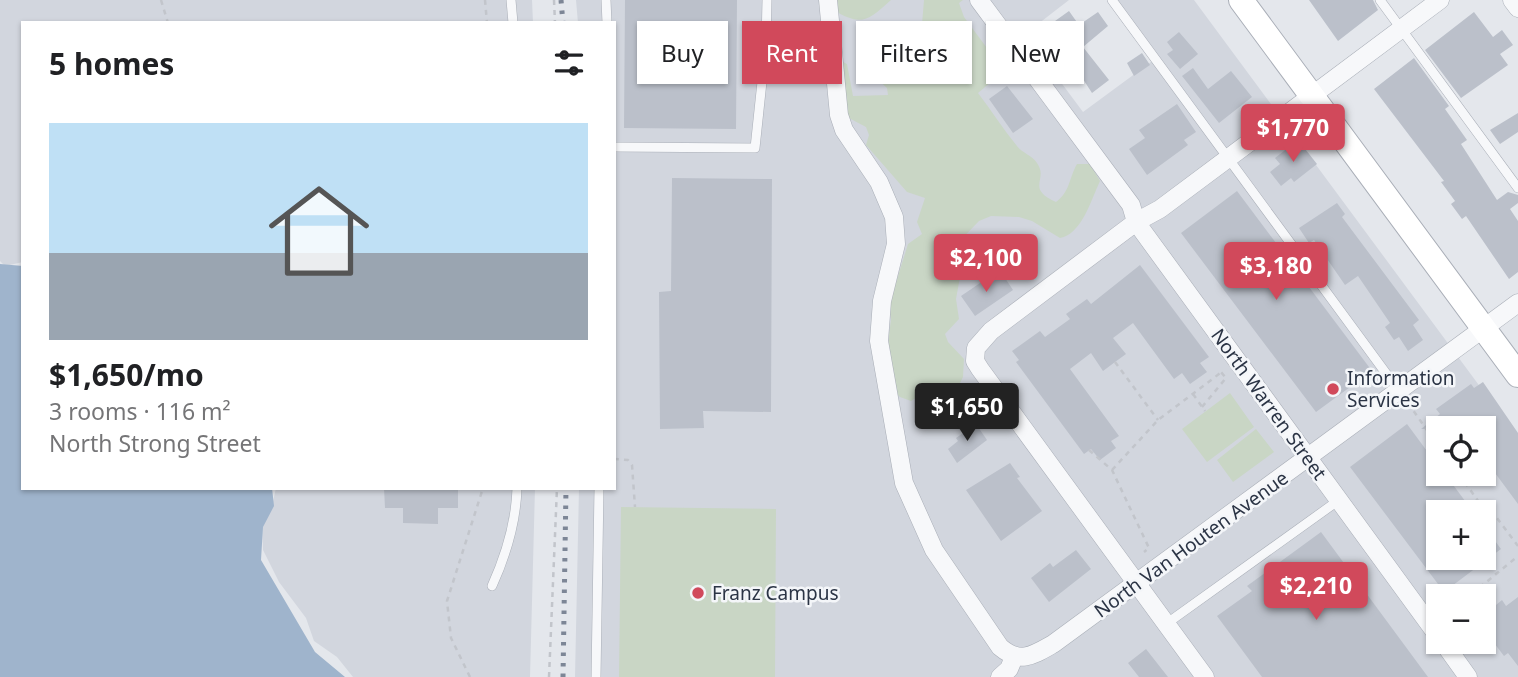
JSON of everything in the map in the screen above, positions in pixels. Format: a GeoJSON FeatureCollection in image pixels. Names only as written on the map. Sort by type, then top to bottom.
{"type":"FeatureCollection","features":[{"type":"Feature","properties":{"kind":"main road"},"geometry":{"type":"LineString","coordinates":[[1241,0],[1518,375]]}},
{"type":"Feature","properties":{"kind":"street"},"geometry":{"type":"LineString","coordinates":[[828,0],[839,115],[844,130],[879,182],[894,217],[896,244],[882,301],[879,341],[904,483],[934,550],[1000,647],[1014,657],[1009,669],[1000,677]]}},
{"type":"Feature","properties":{"kind":"street"},"geometry":{"type":"LineString","coordinates":[[1205,677],[980,369],[974,353],[978,343],[991,331],[1440,0]]}},
{"type":"Feature","properties":{"kind":"street"},"geometry":{"type":"LineString","coordinates":[[1513,0],[1518,8]]}},
{"type":"Feature","properties":{"kind":"street","name":"North Warren Street"},"geometry":{"type":"LineString","coordinates":[[978,1],[1130,205],[1136,222],[1426,619]]}},
{"type":"Feature","properties":{"kind":"street","name":"North Van Houten Avenue"},"geometry":{"type":"LineString","coordinates":[[1014,657],[1026,658],[1054,644],[1518,303]]}},
{"type":"Feature","properties":{"kind":"street"},"geometry":{"type":"LineString","coordinates":[[1452,654],[1468,677]]}},
{"type":"Feature","properties":{"kind":"lane"},"geometry":{"type":"LineString","coordinates":[[511,0],[513,21]]}},
{"type":"Feature","properties":{"kind":"lane"},"geometry":{"type":"LineString","coordinates":[[606,0],[607,21]]}},
{"type":"Feature","properties":{"kind":"lane"},"geometry":{"type":"LineString","coordinates":[[616,148],[755,148],[766,44],[767,0]]}},
{"type":"Feature","properties":{"kind":"lane"},"geometry":{"type":"LineString","coordinates":[[1112,0],[1399,391]]}},
{"type":"Feature","properties":{"kind":"lane"},"geometry":{"type":"LineString","coordinates":[[1380,0],[1518,188]]}},
{"type":"Feature","properties":{"kind":"lane"},"geometry":{"type":"LineString","coordinates":[[492,586],[504,559],[517,490]]}},
{"type":"Feature","properties":{"kind":"lane"},"geometry":{"type":"LineString","coordinates":[[596,677],[599,490]]}},
{"type":"Feature","properties":{"kind":"lane"},"geometry":{"type":"LineString","coordinates":[[1166,624],[1339,499]]}},
{"type":"Feature","properties":{"kind":"path"},"geometry":{"type":"LineString","coordinates":[[161,0],[167,21]]}},
{"type":"Feature","properties":{"kind":"path"},"geometry":{"type":"LineString","coordinates":[[485,0],[487,21]]}},
{"type":"Feature","properties":{"kind":"path"},"geometry":{"type":"LineString","coordinates":[[554,0],[555,21]]}},
{"type":"Feature","properties":{"kind":"path"},"geometry":{"type":"LineString","coordinates":[[1115,362],[1158,420]]}},
{"type":"Feature","properties":{"kind":"path"},"geometry":{"type":"LineString","coordinates":[[1112,470],[1158,420],[1221,372],[1226,378],[1202,407]]}},
{"type":"Feature","properties":{"kind":"path"},"geometry":{"type":"LineString","coordinates":[[1399,391],[1426,429]]}},
{"type":"Feature","properties":{"kind":"path"},"geometry":{"type":"LineString","coordinates":[[1193,394],[1205,411]]}},
{"type":"Feature","properties":{"kind":"path"},"geometry":{"type":"LineString","coordinates":[[1089,450],[1104,466],[1112,470],[1149,548],[1144,552]]}},
{"type":"Feature","properties":{"kind":"path"},"geometry":{"type":"LineString","coordinates":[[616,459],[628,460],[632,465],[635,507]]}},
{"type":"Feature","properties":{"kind":"path"},"geometry":{"type":"LineString","coordinates":[[1467,486],[1488,515],[1497,519],[1518,546]]}},
{"type":"Feature","properties":{"kind":"path"},"geometry":{"type":"LineString","coordinates":[[470,677],[451,638],[447,601],[482,490]]}},
{"type":"Feature","properties":{"kind":"path"},"geometry":{"type":"LineString","coordinates":[[549,677],[557,490]]}},
{"type":"Feature","properties":{"kind":"path"},"geometry":{"type":"LineString","coordinates":[[1485,584],[1518,556]]}},
{"type":"Feature","properties":{"kind":"shaded area"},"geometry":{"type":"Polygon","coordinates":[[[0,0],[532,0],[533,21],[21,21],[21,262],[5,266],[0,261],[0,0]]]}},
{"type":"Feature","properties":{"kind":"shaded area"},"geometry":{"type":"Polygon","coordinates":[[[576,0],[1069,0],[1042,21],[986,21],[986,84],[1062,84],[1083,112],[1155,59],[1112,0],[1194,0],[1518,438],[1518,677],[575,677],[579,490],[616,490],[616,21],[578,21],[576,0]]]}},
{"type":"Feature","properties":{"kind":"shaded area"},"geometry":{"type":"Polygon","coordinates":[[[276,490],[535,490],[530,677],[353,677],[337,657],[314,641],[306,618],[279,582],[263,550],[262,521],[272,506],[276,490]]]}},
{"type":"Feature","properties":{"kind":"green space"},"geometry":{"type":"Polygon","coordinates":[[[832,0],[891,0],[876,13],[857,20],[833,10],[832,0]]]}},
{"type":"Feature","properties":{"kind":"green space"},"geometry":{"type":"Polygon","coordinates":[[[924,0],[963,0],[959,3],[967,21],[922,21],[924,0]]]}},
{"type":"Feature","properties":{"kind":"green space"},"geometry":{"type":"Polygon","coordinates":[[[972,28],[986,47],[986,84],[989,84],[978,93],[1017,146],[1037,163],[1042,192],[1056,202],[1061,198],[1077,164],[1090,164],[1100,181],[1085,215],[1068,235],[1060,238],[1032,221],[1019,217],[991,216],[979,221],[952,249],[951,259],[960,277],[956,299],[959,319],[945,334],[948,342],[964,359],[963,377],[957,389],[932,388],[911,401],[900,397],[893,390],[888,344],[891,319],[889,305],[908,244],[922,234],[917,222],[925,198],[907,192],[866,145],[869,135],[866,127],[847,117],[842,62],[847,64],[853,96],[888,95],[887,88],[883,84],[972,84],[972,28]]]}},
{"type":"Feature","properties":{"kind":"green space"},"geometry":{"type":"Polygon","coordinates":[[[1230,393],[1254,427],[1207,462],[1182,429],[1230,393]]]}},
{"type":"Feature","properties":{"kind":"green space"},"geometry":{"type":"Polygon","coordinates":[[[1256,429],[1274,452],[1233,482],[1217,460],[1256,429]]]}},
{"type":"Feature","properties":{"kind":"green space","name":"Franz Campus"},"geometry":{"type":"Polygon","coordinates":[[[621,507],[776,509],[775,677],[619,677],[621,507]]]}},
{"type":"Feature","properties":{"kind":"water"},"geometry":{"type":"Polygon","coordinates":[[[0,264],[21,266],[21,490],[272,490],[274,506],[263,527],[261,560],[315,652],[345,677],[0,677],[0,264]]]}},
{"type":"Feature","properties":{"kind":"building"},"geometry":{"type":"Polygon","coordinates":[[[625,0],[737,0],[736,129],[624,128],[625,0]]]}},
{"type":"Feature","properties":{"kind":"building"},"geometry":{"type":"Polygon","coordinates":[[[1309,0],[1373,0],[1378,10],[1338,41],[1309,0]]]}},
{"type":"Feature","properties":{"kind":"building"},"geometry":{"type":"Polygon","coordinates":[[[1069,11],[1076,21],[1055,21],[1069,11]]]}},
{"type":"Feature","properties":{"kind":"building"},"geometry":{"type":"Polygon","coordinates":[[[1098,12],[1108,26],[1084,46],[1084,22],[1098,12]]]}},
{"type":"Feature","properties":{"kind":"building"},"geometry":{"type":"Polygon","coordinates":[[[1474,12],[1493,37],[1502,30],[1513,45],[1500,54],[1508,65],[1461,98],[1425,50],[1474,12]]]}},
{"type":"Feature","properties":{"kind":"building"},"geometry":{"type":"Polygon","coordinates":[[[1179,32],[1198,54],[1180,69],[1167,54],[1173,50],[1167,42],[1179,32]]]}},
{"type":"Feature","properties":{"kind":"building"},"geometry":{"type":"Polygon","coordinates":[[[1084,48],[1109,80],[1092,93],[1084,81],[1084,48]]]}},
{"type":"Feature","properties":{"kind":"building"},"geometry":{"type":"Polygon","coordinates":[[[1142,53],[1150,65],[1134,76],[1127,63],[1142,53]]]}},
{"type":"Feature","properties":{"kind":"building"},"geometry":{"type":"Polygon","coordinates":[[[1414,58],[1449,106],[1445,109],[1467,140],[1461,144],[1497,200],[1508,192],[1518,195],[1518,203],[1510,209],[1518,221],[1518,272],[1509,279],[1466,216],[1462,219],[1451,204],[1455,201],[1441,182],[1444,181],[1374,89],[1414,58]]]}},
{"type":"Feature","properties":{"kind":"building"},"geometry":{"type":"Polygon","coordinates":[[[1193,68],[1208,89],[1231,71],[1252,97],[1219,123],[1182,76],[1193,68]]]}},
{"type":"Feature","properties":{"kind":"building"},"geometry":{"type":"Polygon","coordinates":[[[1007,86],[1033,119],[1013,133],[989,99],[1007,86]]]}},
{"type":"Feature","properties":{"kind":"building"},"geometry":{"type":"Polygon","coordinates":[[[1177,104],[1196,132],[1184,140],[1188,145],[1147,175],[1129,149],[1145,138],[1139,130],[1177,104]]]}},
{"type":"Feature","properties":{"kind":"building"},"geometry":{"type":"Polygon","coordinates":[[[1518,113],[1518,132],[1500,144],[1490,130],[1518,113]]]}},
{"type":"Feature","properties":{"kind":"building"},"geometry":{"type":"Polygon","coordinates":[[[1298,140],[1317,164],[1294,182],[1291,178],[1281,186],[1270,172],[1280,164],[1275,158],[1298,140]]]}},
{"type":"Feature","properties":{"kind":"building"},"geometry":{"type":"Polygon","coordinates":[[[672,178],[772,179],[771,412],[703,411],[704,428],[660,429],[659,292],[671,291],[672,178]]]}},
{"type":"Feature","properties":{"kind":"building"},"geometry":{"type":"Polygon","coordinates":[[[1237,191],[1372,371],[1316,412],[1181,233],[1237,191]]]}},
{"type":"Feature","properties":{"kind":"building"},"geometry":{"type":"Polygon","coordinates":[[[1337,203],[1345,214],[1342,217],[1419,320],[1413,325],[1423,340],[1408,351],[1399,337],[1394,340],[1385,327],[1390,323],[1358,276],[1345,285],[1314,240],[1309,243],[1299,228],[1337,203]]]}},
{"type":"Feature","properties":{"kind":"building"},"geometry":{"type":"Polygon","coordinates":[[[1140,265],[1209,357],[1200,363],[1207,372],[1190,384],[1182,373],[1174,379],[1133,323],[1113,338],[1126,354],[1103,371],[1091,353],[1070,369],[1119,436],[1111,441],[1116,448],[1100,460],[1091,449],[1084,454],[1016,362],[1019,360],[1012,351],[1040,331],[1045,337],[1070,319],[1066,314],[1087,299],[1091,304],[1140,265]]]}},
{"type":"Feature","properties":{"kind":"building"},"geometry":{"type":"Polygon","coordinates":[[[1003,275],[1013,290],[975,316],[961,296],[986,279],[989,284],[1003,275]]]}},
{"type":"Feature","properties":{"kind":"building"},"geometry":{"type":"Polygon","coordinates":[[[1483,382],[1518,433],[1518,504],[1496,474],[1496,416],[1437,416],[1440,414],[1436,409],[1471,384],[1474,388],[1483,382]]]}},
{"type":"Feature","properties":{"kind":"building"},"geometry":{"type":"Polygon","coordinates":[[[976,424],[987,440],[957,463],[948,449],[958,441],[956,438],[976,424]]]}},
{"type":"Feature","properties":{"kind":"building"},"geometry":{"type":"Polygon","coordinates":[[[1407,424],[1426,450],[1426,486],[1454,486],[1464,500],[1426,500],[1426,568],[1350,467],[1407,424]]]}},
{"type":"Feature","properties":{"kind":"building"},"geometry":{"type":"Polygon","coordinates":[[[1010,463],[1020,477],[1017,478],[1042,511],[1001,541],[966,490],[1010,463]]]}},
{"type":"Feature","properties":{"kind":"building"},"geometry":{"type":"Polygon","coordinates":[[[384,490],[458,490],[458,508],[438,508],[438,524],[403,523],[403,508],[385,508],[384,490]]]}},
{"type":"Feature","properties":{"kind":"building"},"geometry":{"type":"Polygon","coordinates":[[[1321,532],[1428,677],[1262,677],[1217,616],[1252,591],[1247,586],[1321,532]]]}},
{"type":"Feature","properties":{"kind":"building"},"geometry":{"type":"Polygon","coordinates":[[[1076,550],[1091,569],[1049,602],[1031,578],[1050,563],[1053,567],[1076,550]]]}},
{"type":"Feature","properties":{"kind":"building"},"geometry":{"type":"Polygon","coordinates":[[[1427,570],[1473,570],[1455,584],[1438,584],[1427,570]]]}},
{"type":"Feature","properties":{"kind":"building"},"geometry":{"type":"Polygon","coordinates":[[[1518,597],[1518,666],[1508,653],[1504,656],[1496,645],[1496,605],[1502,600],[1506,606],[1518,597]]]}},
{"type":"Feature","properties":{"kind":"building"},"geometry":{"type":"Polygon","coordinates":[[[1146,649],[1168,677],[1139,677],[1128,663],[1146,649]]]}},
{"type":"Feature","properties":{"kind":"railway"},"geometry":{"type":"LineString","coordinates":[[561,0],[563,21]]}},
{"type":"Feature","properties":{"kind":"railway"},"geometry":{"type":"LineString","coordinates":[[563,677],[566,490]]}},
{"type":"Feature","properties":{"kind":"place","name":"Information Services"},"geometry":{"type":"Point","coordinates":[1333,389]}},
{"type":"Feature","properties":{"kind":"place","name":"Franz Campus"},"geometry":{"type":"Point","coordinates":[698,593]}}]}
